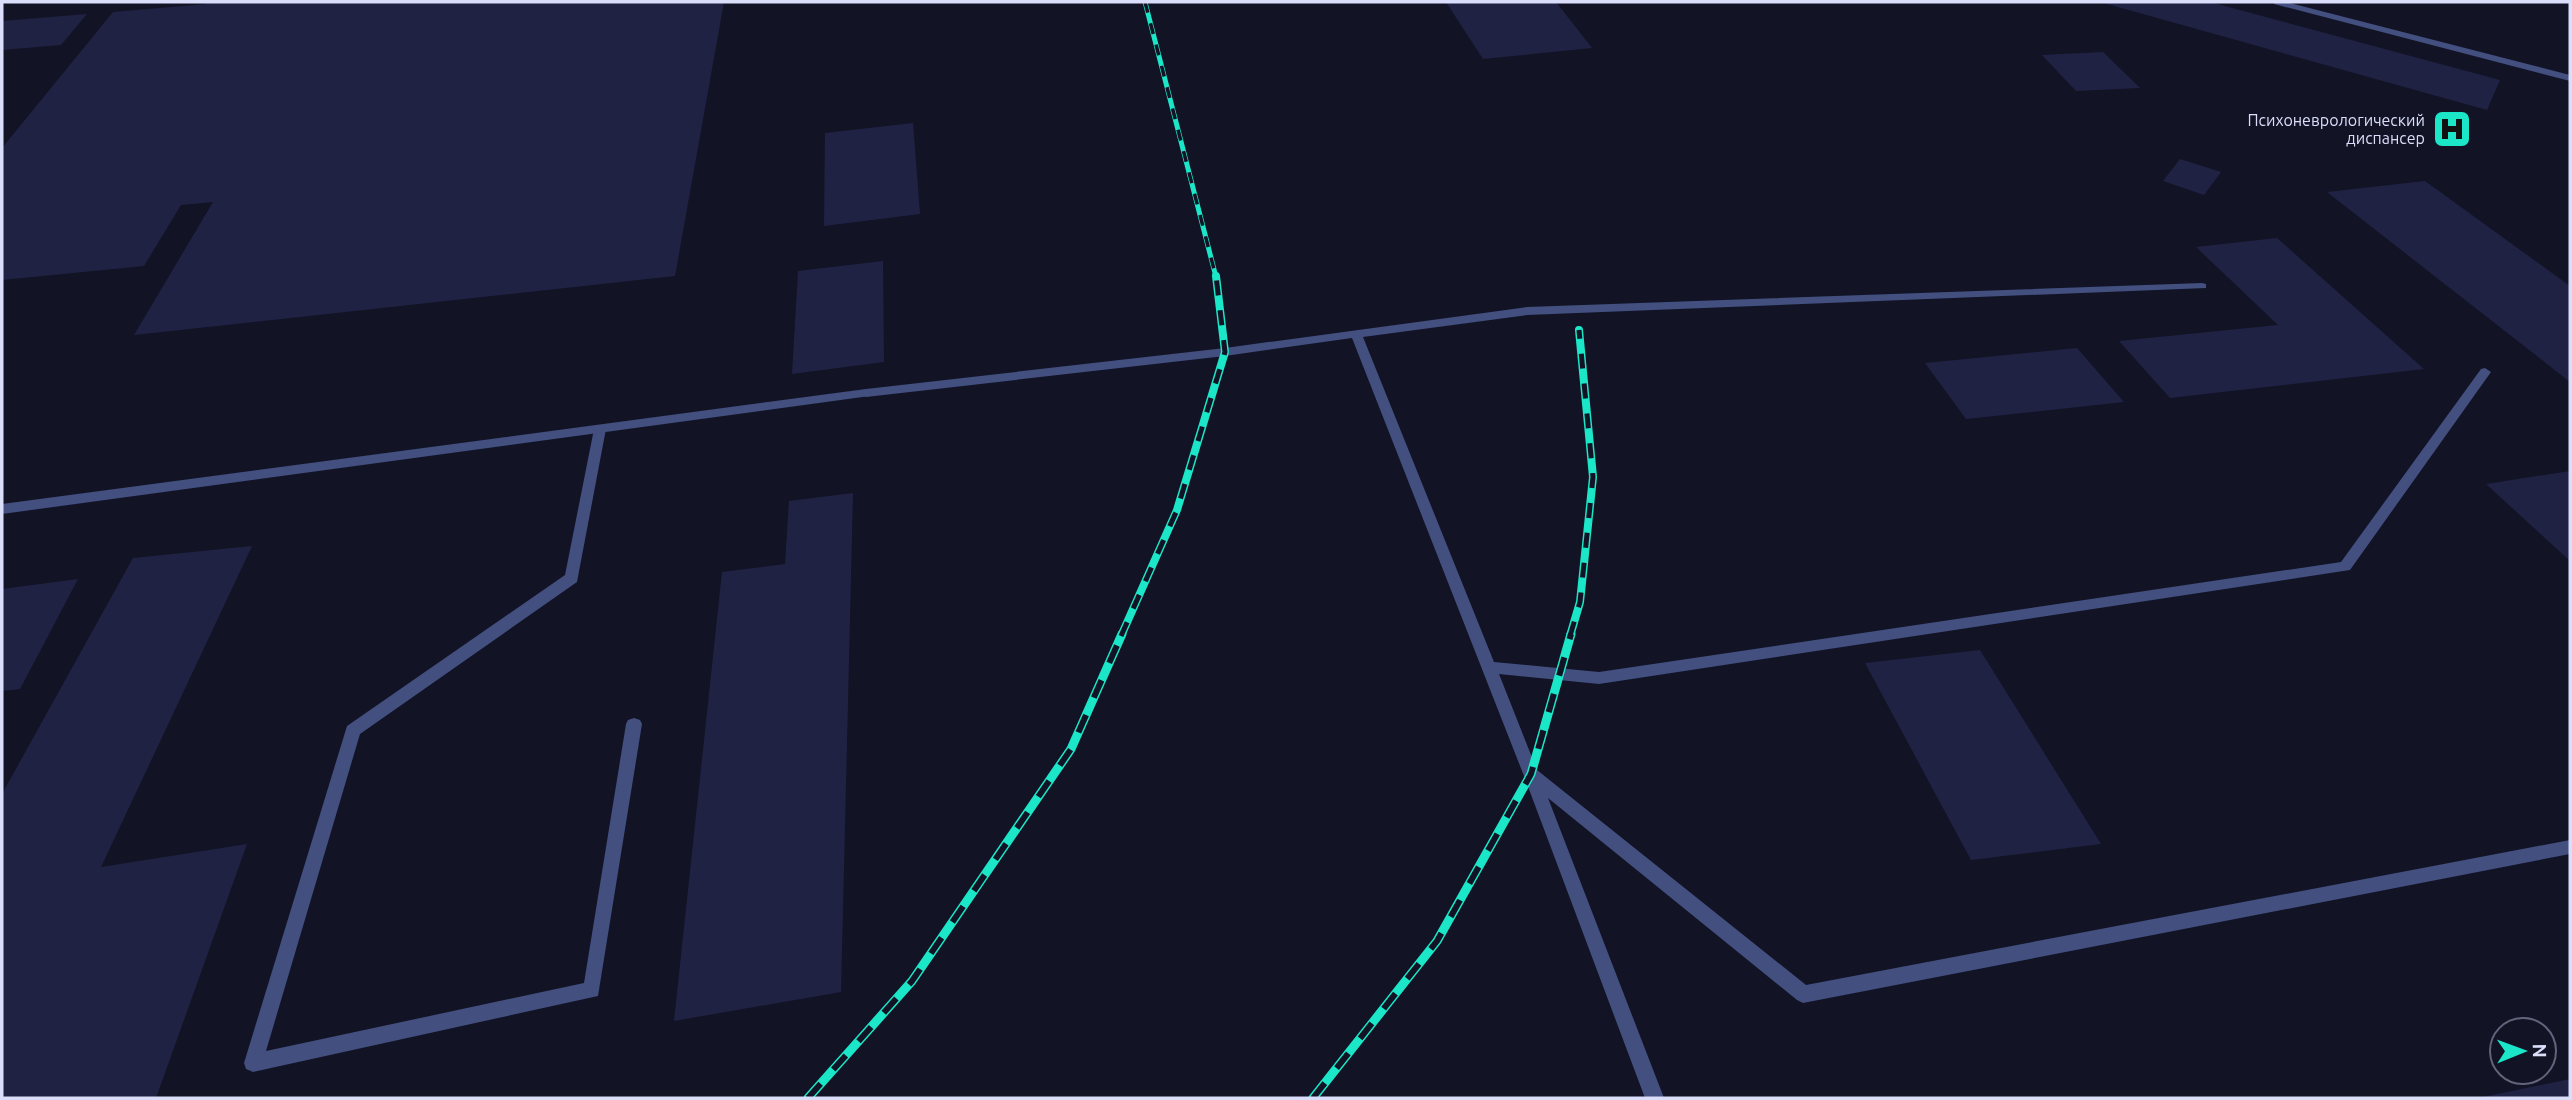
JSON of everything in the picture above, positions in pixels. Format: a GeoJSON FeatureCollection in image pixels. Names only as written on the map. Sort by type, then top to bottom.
{"type":"FeatureCollection","features":[{"type":"Feature","properties":{"kind":"street"},"geometry":{"type":"LineString","coordinates":[[2277,2],[2570,78]]}},
{"type":"Feature","properties":{"kind":"street"},"geometry":{"type":"LineString","coordinates":[[2,509],[866,393],[1527,311],[2202,286]]}},
{"type":"Feature","properties":{"kind":"street"},"geometry":{"type":"LineString","coordinates":[[1356,334],[1531,774],[1655,1098]]}},
{"type":"Feature","properties":{"kind":"street"},"geometry":{"type":"LineString","coordinates":[[1489,667],[1599,678],[2345,566],[2485,372]]}},
{"type":"Feature","properties":{"kind":"street"},"geometry":{"type":"LineString","coordinates":[[600,429],[572,578],[353,730],[253,1063],[592,990],[634,724]]}},
{"type":"Feature","properties":{"kind":"street"},"geometry":{"type":"LineString","coordinates":[[1531,774],[1803,993],[2570,847]]}},
{"type":"Feature","properties":{"kind":"building"},"geometry":{"type":"Polygon","coordinates":[[[208,2],[724,2],[675,276],[134,335],[213,202],[181,205],[144,266],[2,280],[2,148],[113,12],[208,2]]]}},
{"type":"Feature","properties":{"kind":"building"},"geometry":{"type":"Polygon","coordinates":[[[1446,2],[1556,2],[1592,48],[1483,59],[1446,2]]]}},
{"type":"Feature","properties":{"kind":"building","name":"Психоневрологический диспансер"},"geometry":{"type":"Polygon","coordinates":[[[2100,2],[2210,2],[2500,80],[2487,110],[2100,2]]]}},
{"type":"Feature","properties":{"kind":"building"},"geometry":{"type":"Polygon","coordinates":[[[87,14],[61,45],[2,50],[2,21],[87,14]]]}},
{"type":"Feature","properties":{"kind":"building"},"geometry":{"type":"Polygon","coordinates":[[[2103,52],[2140,88],[2076,91],[2042,55],[2103,52]]]}},
{"type":"Feature","properties":{"kind":"building"},"geometry":{"type":"Polygon","coordinates":[[[913,123],[920,214],[824,226],[825,133],[913,123]]]}},
{"type":"Feature","properties":{"kind":"building"},"geometry":{"type":"Polygon","coordinates":[[[2180,159],[2221,172],[2204,195],[2163,181],[2180,159]]]}},
{"type":"Feature","properties":{"kind":"building"},"geometry":{"type":"Polygon","coordinates":[[[2425,181],[2570,286],[2570,382],[2327,192],[2425,181]]]}},
{"type":"Feature","properties":{"kind":"building"},"geometry":{"type":"Polygon","coordinates":[[[2277,238],[2424,369],[2170,398],[2119,341],[2278,325],[2196,247],[2277,238]]]}},
{"type":"Feature","properties":{"kind":"building"},"geometry":{"type":"Polygon","coordinates":[[[883,261],[884,362],[792,374],[798,271],[883,261]]]}},
{"type":"Feature","properties":{"kind":"building"},"geometry":{"type":"Polygon","coordinates":[[[2077,348],[2124,402],[1966,419],[1925,363],[2077,348]]]}},
{"type":"Feature","properties":{"kind":"building"},"geometry":{"type":"Polygon","coordinates":[[[2570,471],[2570,561],[2486,484],[2570,471]]]}},
{"type":"Feature","properties":{"kind":"building"},"geometry":{"type":"Polygon","coordinates":[[[853,493],[841,992],[674,1021],[722,572],[785,564],[789,501],[853,493]]]}},
{"type":"Feature","properties":{"kind":"building"},"geometry":{"type":"Polygon","coordinates":[[[252,546],[101,867],[247,844],[156,1098],[2,1098],[2,794],[133,558],[252,546]]]}},
{"type":"Feature","properties":{"kind":"building"},"geometry":{"type":"Polygon","coordinates":[[[78,579],[20,689],[2,691],[2,589],[78,579]]]}},
{"type":"Feature","properties":{"kind":"building"},"geometry":{"type":"Polygon","coordinates":[[[1980,650],[2101,844],[1971,860],[1865,663],[1980,650]]]}},
{"type":"Feature","properties":{"kind":"building"},"geometry":{"type":"Polygon","coordinates":[[[2570,1079],[2570,1098],[2483,1098],[2536,1086],[2558,1086],[2558,1081],[2570,1079]]]}},
{"type":"Feature","properties":{"kind":"railway"},"geometry":{"type":"LineString","coordinates":[[1145,2],[1216,277]]}},
{"type":"Feature","properties":{"kind":"railway"},"geometry":{"type":"LineString","coordinates":[[1121,636],[1177,510],[1225,352],[1216,276]]}},
{"type":"Feature","properties":{"kind":"railway"},"geometry":{"type":"LineString","coordinates":[[1570,636],[1580,602],[1593,477],[1579,330]]}},
{"type":"Feature","properties":{"kind":"railway"},"geometry":{"type":"LineString","coordinates":[[808,1098],[912,981],[1071,749],[1122,634]]}},
{"type":"Feature","properties":{"kind":"railway"},"geometry":{"type":"LineString","coordinates":[[1313,1098],[1437,941],[1531,774],[1571,634]]}},
{"type":"Feature","properties":{"kind":"place","name":"Психоневрологический диспансер"},"geometry":{"type":"Point","coordinates":[2452,129]}}]}
